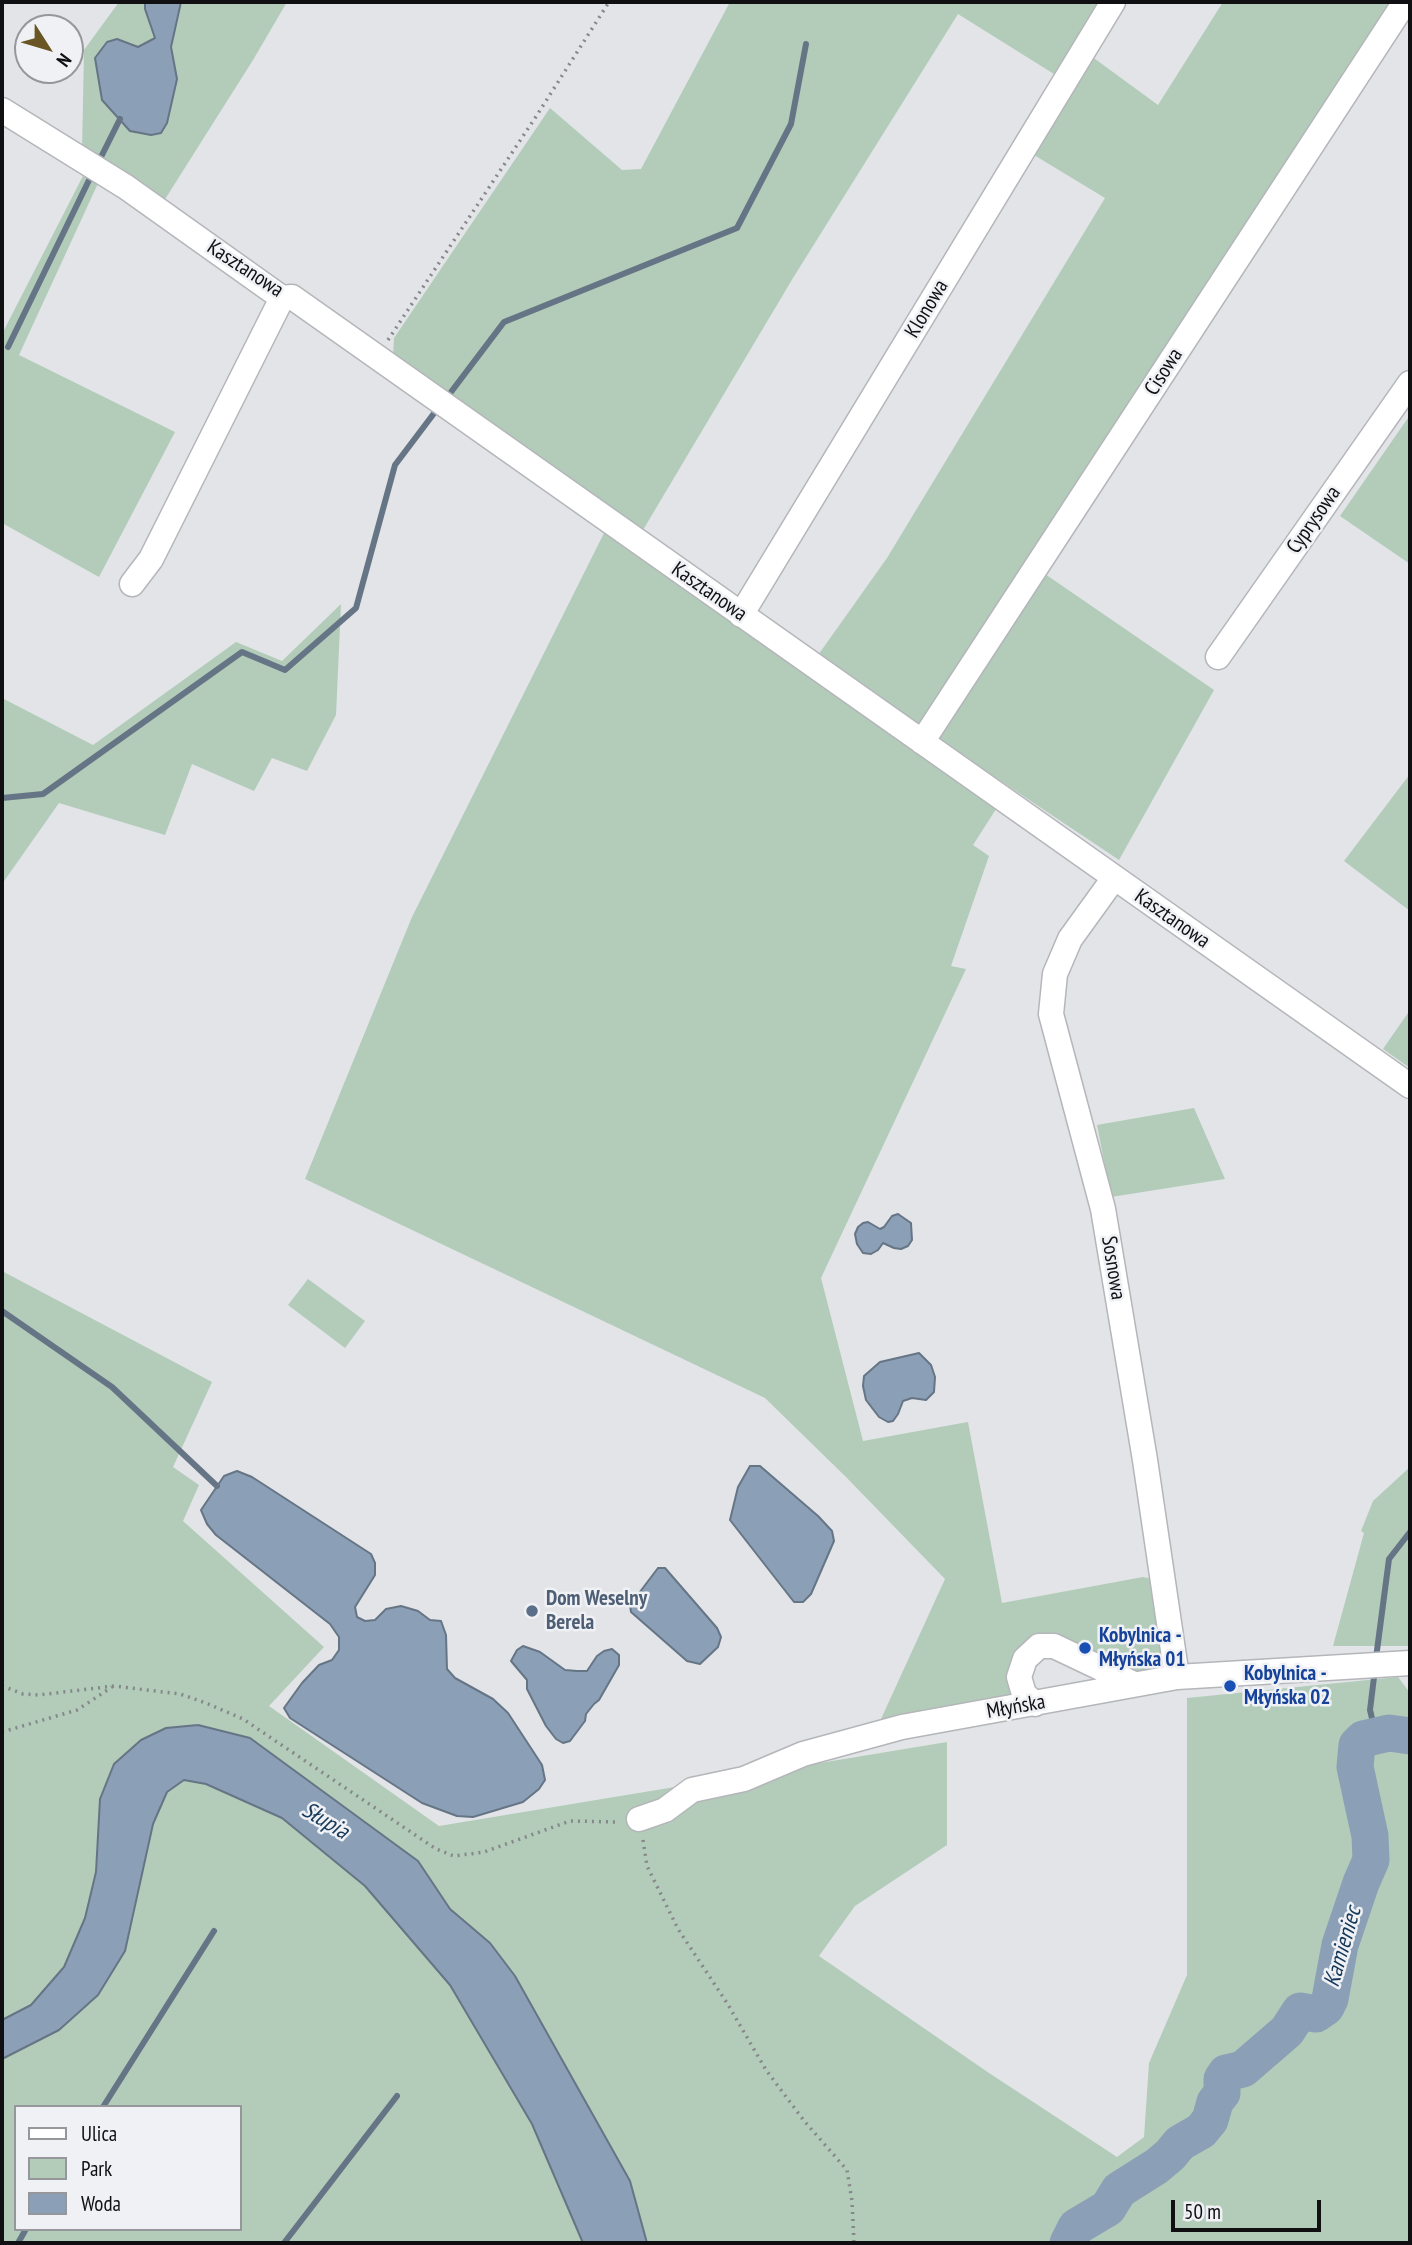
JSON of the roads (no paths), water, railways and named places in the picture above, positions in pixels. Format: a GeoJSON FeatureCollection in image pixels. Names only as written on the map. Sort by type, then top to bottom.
{"type":"FeatureCollection","features":[{"type":"Feature","properties":{"kind":"street","name":"Klonowa"},"geometry":{"type":"LineString","coordinates":[[741,615],[1113,2]]}},
{"type":"Feature","properties":{"kind":"street","name":"Cisowa"},"geometry":{"type":"LineString","coordinates":[[922,742],[1405,2]]}},
{"type":"Feature","properties":{"kind":"street","name":"Kasztanowa"},"geometry":{"type":"LineString","coordinates":[[2,110],[126,187],[282,298],[292,297],[1410,1086]]}},
{"type":"Feature","properties":{"kind":"street"},"geometry":{"type":"LineString","coordinates":[[132,584],[151,559],[282,298]]}},
{"type":"Feature","properties":{"kind":"street","name":"Cyprysowa"},"geometry":{"type":"LineString","coordinates":[[1218,657],[1410,383]]}},
{"type":"Feature","properties":{"kind":"street","name":"Sosnowa"},"geometry":{"type":"LineString","coordinates":[[1114,878],[1070,939],[1055,974],[1051,1014],[1103,1209],[1145,1460],[1177,1677]]}},
{"type":"Feature","properties":{"kind":"street"},"geometry":{"type":"LineString","coordinates":[[1035,1704],[1024,1694],[1020,1677],[1025,1659],[1039,1646],[1054,1646],[1134,1684]]}},
{"type":"Feature","properties":{"kind":"street","name":"Młyńska"},"geometry":{"type":"LineString","coordinates":[[639,1819],[665,1810],[692,1790],[744,1779],[803,1754],[902,1727],[1177,1677],[1410,1663]]}},
{"type":"Feature","properties":{"kind":"water"},"geometry":{"type":"Polygon","coordinates":[[[145,2],[181,2],[171,47],[177,79],[167,123],[161,133],[151,135],[130,131],[102,100],[95,58],[107,42],[117,39],[138,47],[155,38],[145,2]]]}},
{"type":"Feature","properties":{"kind":"water"},"geometry":{"type":"Polygon","coordinates":[[[898,1214],[911,1223],[912,1240],[908,1246],[901,1249],[883,1243],[871,1254],[863,1253],[855,1234],[858,1227],[868,1222],[880,1229],[892,1216],[898,1214]]]}},
{"type":"Feature","properties":{"kind":"water"},"geometry":{"type":"Polygon","coordinates":[[[919,1353],[931,1365],[935,1377],[934,1392],[926,1400],[912,1398],[903,1401],[893,1421],[888,1422],[879,1417],[866,1400],[864,1376],[880,1362],[919,1353]]]}},
{"type":"Feature","properties":{"kind":"water"},"geometry":{"type":"Polygon","coordinates":[[[750,1466],[760,1466],[832,1531],[834,1541],[811,1594],[803,1602],[794,1602],[730,1520],[738,1487],[750,1466]]]}},
{"type":"Feature","properties":{"kind":"water"},"geometry":{"type":"Polygon","coordinates":[[[237,1471],[252,1477],[371,1554],[375,1563],[375,1575],[355,1607],[357,1617],[365,1621],[375,1620],[386,1609],[401,1606],[418,1611],[430,1620],[441,1621],[446,1635],[447,1669],[455,1678],[493,1699],[508,1713],[542,1765],[545,1780],[539,1789],[523,1802],[473,1817],[457,1816],[422,1803],[290,1718],[284,1708],[319,1665],[332,1660],[339,1650],[339,1637],[330,1624],[216,1535],[207,1524],[201,1510],[224,1476],[237,1471]]]}},
{"type":"Feature","properties":{"kind":"water"},"geometry":{"type":"Polygon","coordinates":[[[658,1568],[665,1568],[717,1628],[721,1637],[718,1647],[700,1664],[687,1661],[631,1612],[630,1605],[658,1568]]]}},
{"type":"Feature","properties":{"kind":"water"},"geometry":{"type":"Polygon","coordinates":[[[523,1646],[540,1652],[565,1670],[587,1671],[604,1651],[612,1649],[619,1655],[619,1665],[599,1700],[586,1714],[585,1721],[570,1741],[563,1743],[556,1739],[546,1726],[527,1689],[527,1680],[511,1661],[517,1650],[523,1646]]]}},
{"type":"Feature","properties":{"kind":"water","name":"Słupia"},"geometry":{"type":"Polygon","coordinates":[[[198,1725],[250,1738],[418,1861],[450,1909],[490,1943],[515,1976],[630,2181],[647,2243],[583,2243],[532,2124],[450,1985],[365,1886],[282,1818],[206,1784],[184,1780],[167,1792],[153,1824],[125,1951],[98,1995],[59,2030],[2,2059],[2,2020],[31,2005],[64,1967],[85,1918],[96,1872],[100,1799],[114,1764],[141,1740],[166,1728],[198,1725]]]}},
{"type":"Feature","properties":{"kind":"waterway"},"geometry":{"type":"LineString","coordinates":[[445,400],[504,322],[737,228],[791,124],[806,44]]}},
{"type":"Feature","properties":{"kind":"waterway"},"geometry":{"type":"LineString","coordinates":[[97,165],[120,119]]}},
{"type":"Feature","properties":{"kind":"waterway"},"geometry":{"type":"LineString","coordinates":[[8,347],[92,174]]}},
{"type":"Feature","properties":{"kind":"waterway"},"geometry":{"type":"LineString","coordinates":[[2,798],[43,794],[242,652],[285,670],[356,608],[395,465],[438,408]]}},
{"type":"Feature","properties":{"kind":"waterway"},"geometry":{"type":"LineString","coordinates":[[2,1311],[112,1387],[217,1486]]}},
{"type":"Feature","properties":{"kind":"waterway"},"geometry":{"type":"LineString","coordinates":[[1376,1658],[1389,1559],[1410,1532]]}},
{"type":"Feature","properties":{"kind":"waterway"},"geometry":{"type":"LineString","coordinates":[[1375,1669],[1370,1710],[1376,1735]]}},
{"type":"Feature","properties":{"kind":"waterway","name":"Kamieniec"},"geometry":{"type":"LineString","coordinates":[[1068,2243],[1076,2227],[1108,2208],[1119,2190],[1157,2166],[1180,2143],[1201,2131],[1210,2120],[1215,2102],[1222,2093],[1222,2079],[1226,2073],[1243,2069],[1287,2031],[1300,2011],[1316,2014],[1326,2007],[1330,1999],[1340,1945],[1371,1860],[1370,1836],[1355,1767],[1357,1745],[1363,1739],[1389,1733],[1410,1736]]}},
{"type":"Feature","properties":{"kind":"waterway"},"geometry":{"type":"LineString","coordinates":[[104,2105],[214,1931]]}},
{"type":"Feature","properties":{"kind":"waterway"},"geometry":{"type":"LineString","coordinates":[[284,2243],[397,2096]]}},
{"type":"Feature","properties":{"kind":"waterway"},"geometry":{"type":"LineString","coordinates":[[18,2243],[25,2231]]}},
{"type":"Feature","properties":{"kind":"place","name":"Dom Weselny Berela"},"geometry":{"type":"Point","coordinates":[532,1611]}},
{"type":"Feature","properties":{"kind":"place","name":"Kobylnica - Młyńska 01"},"geometry":{"type":"Point","coordinates":[1085,1648]}},
{"type":"Feature","properties":{"kind":"place","name":"Kobylnica - Młyńska 02"},"geometry":{"type":"Point","coordinates":[1230,1686]}}]}
